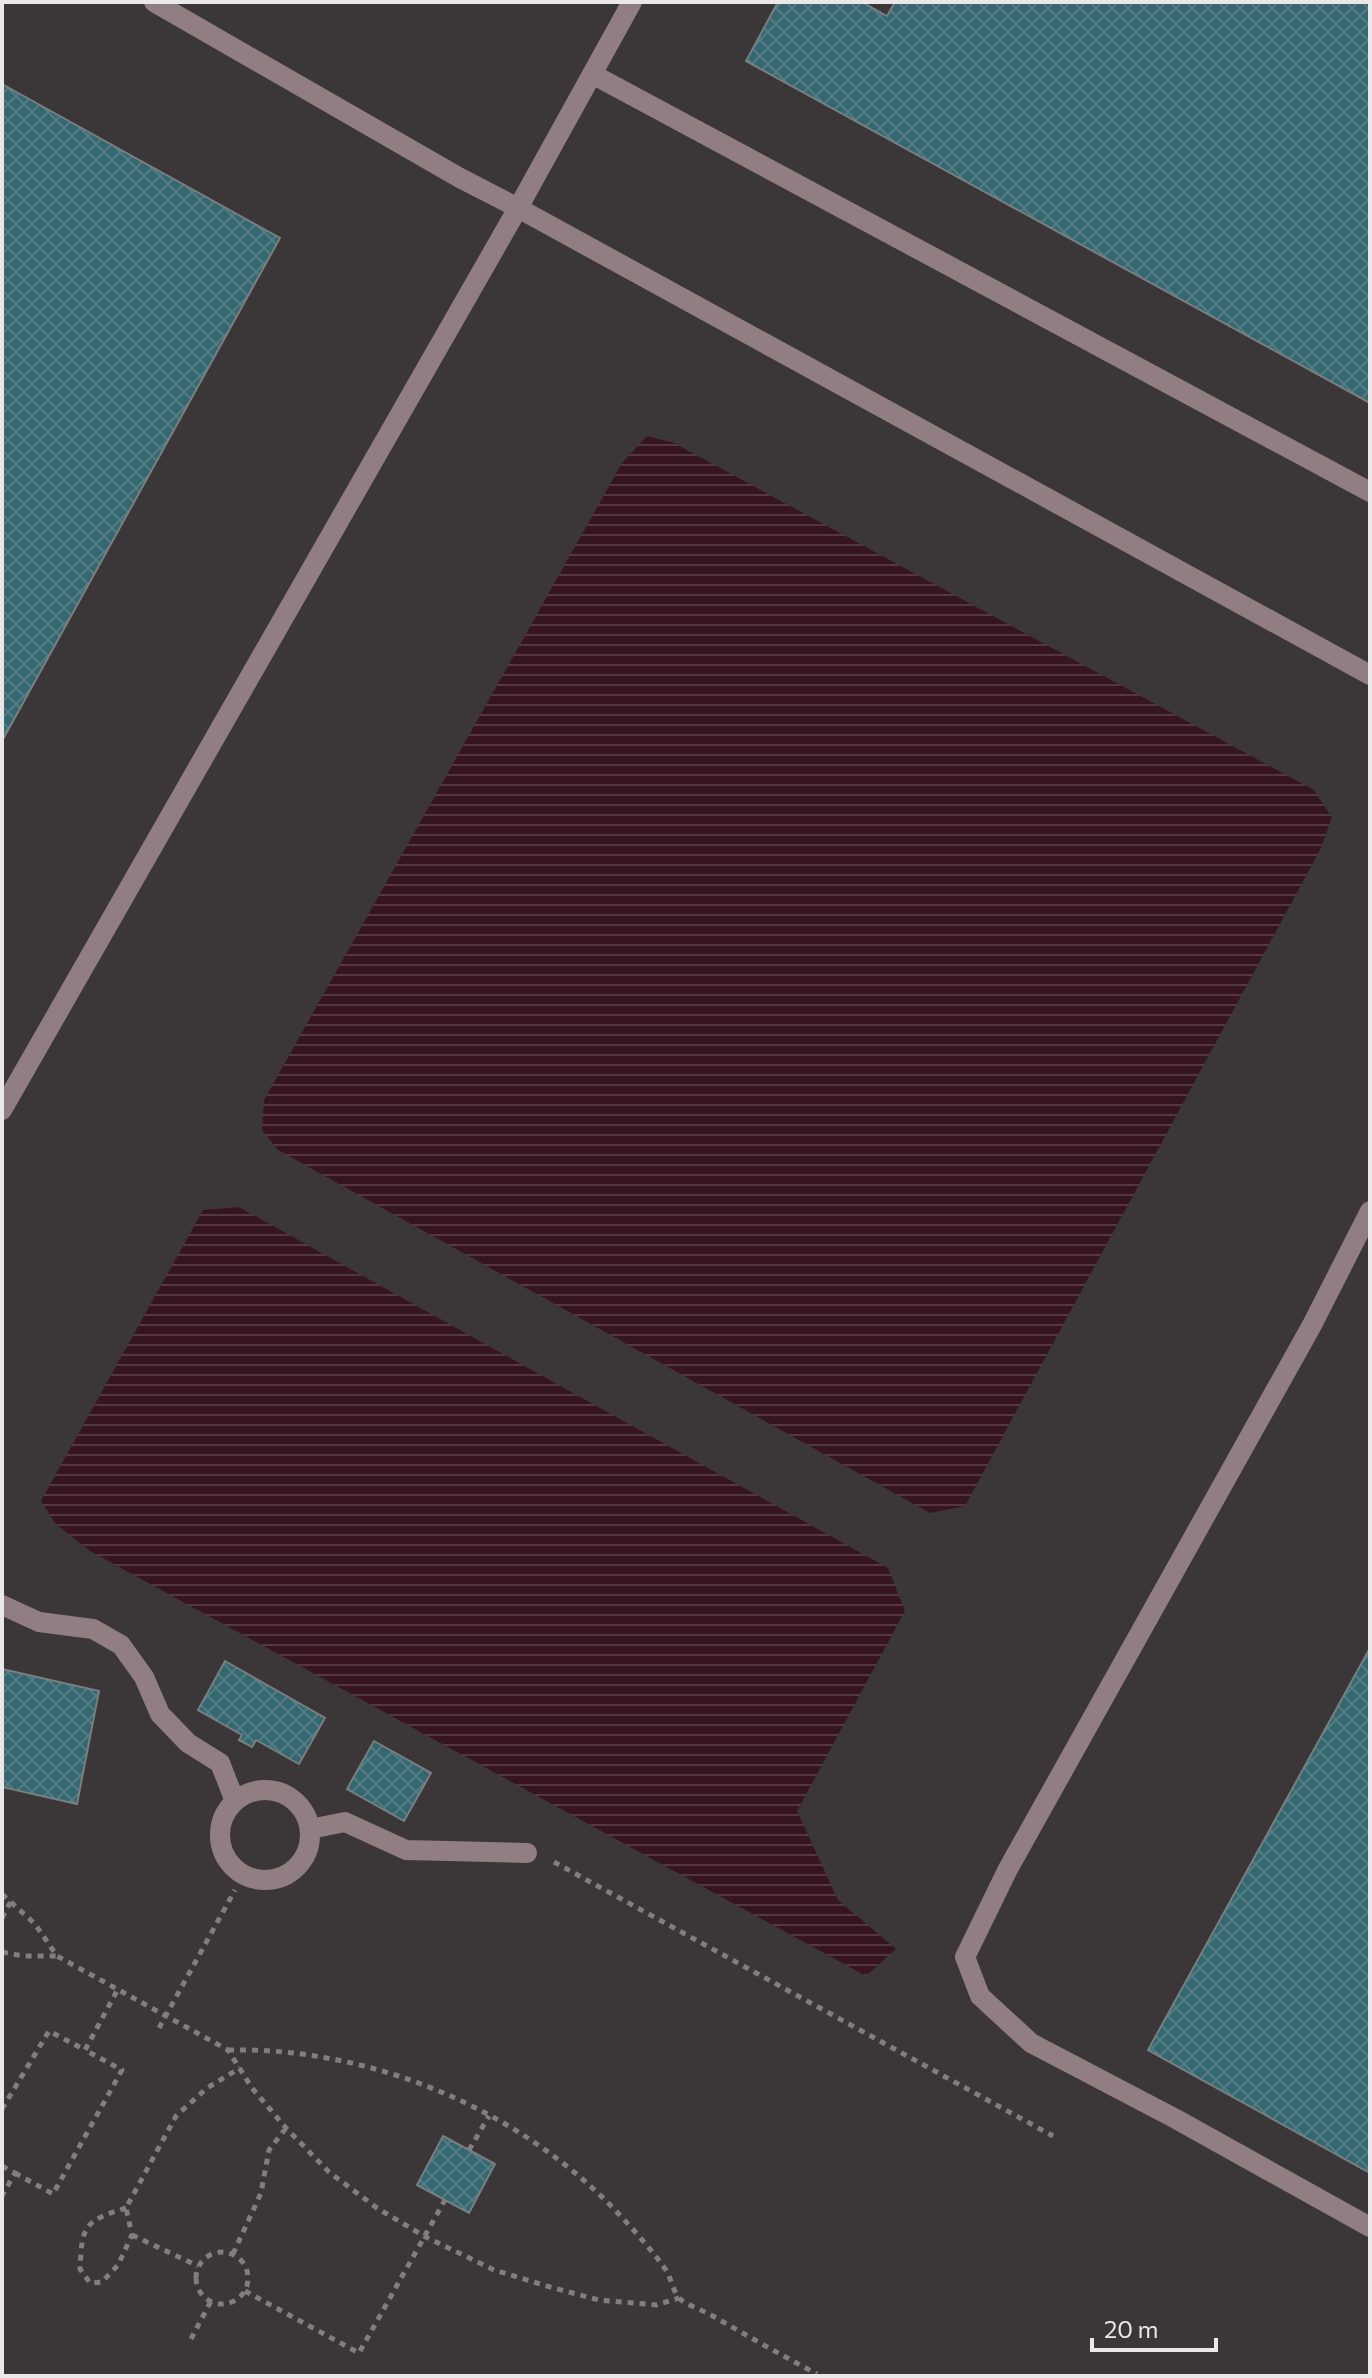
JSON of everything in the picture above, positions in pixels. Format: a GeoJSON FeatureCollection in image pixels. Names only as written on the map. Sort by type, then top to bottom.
{"type":"FeatureCollection","features":[{"type":"Feature","properties":{"kind":"lane"},"geometry":{"type":"LineString","coordinates":[[154,2],[460,178],[1370,675]]}},
{"type":"Feature","properties":{"kind":"lane"},"geometry":{"type":"LineString","coordinates":[[2,1110],[518,208],[632,2]]}},
{"type":"Feature","properties":{"kind":"lane"},"geometry":{"type":"LineString","coordinates":[[592,74],[1370,492]]}},
{"type":"Feature","properties":{"kind":"lane"},"geometry":{"type":"LineString","coordinates":[[1370,1211],[1312,1325],[1008,1869],[965,1957],[980,1996],[1031,2043],[1370,2227]]}},
{"type":"Feature","properties":{"kind":"lane"},"geometry":{"type":"LineString","coordinates":[[2,1605],[39,1622],[93,1629],[121,1645],[144,1677],[160,1714],[188,1743],[220,1763],[235,1801]]}},
{"type":"Feature","properties":{"kind":"lane"},"geometry":{"type":"LineString","coordinates":[[269,1790],[284,1794],[296,1802],[305,1814],[310,1829],[304,1858],[294,1870],[267,1880],[238,1872],[221,1848],[219,1833],[222,1819],[235,1801],[254,1791],[269,1790]]}},
{"type":"Feature","properties":{"kind":"lane"},"geometry":{"type":"LineString","coordinates":[[310,1829],[345,1822],[406,1850],[527,1853]]}},
{"type":"Feature","properties":{"kind":"path"},"geometry":{"type":"LineString","coordinates":[[527,1853],[562,1865],[1053,2136]]}},
{"type":"Feature","properties":{"kind":"path"},"geometry":{"type":"LineString","coordinates":[[159,2028],[235,1890]]}},
{"type":"Feature","properties":{"kind":"path"},"geometry":{"type":"LineString","coordinates":[[2,1894],[35,1924],[57,1956],[228,2050],[252,2088],[286,2128],[329,2172],[377,2208],[424,2236],[494,2270],[599,2300],[656,2305],[679,2298]]}},
{"type":"Feature","properties":{"kind":"path"},"geometry":{"type":"LineString","coordinates":[[2,1918],[11,1901]]}},
{"type":"Feature","properties":{"kind":"path"},"geometry":{"type":"LineString","coordinates":[[2,1952],[23,1956],[57,1956]]}},
{"type":"Feature","properties":{"kind":"path"},"geometry":{"type":"LineString","coordinates":[[85,2050],[118,1989]]}},
{"type":"Feature","properties":{"kind":"path"},"geometry":{"type":"LineString","coordinates":[[2,2109],[49,2031],[122,2070],[53,2194],[2,2166]]}},
{"type":"Feature","properties":{"kind":"path"},"geometry":{"type":"LineString","coordinates":[[228,2050],[267,2049],[364,2065],[429,2087],[489,2116],[556,2157],[588,2184],[645,2244],[667,2273],[679,2298],[817,2374]]}},
{"type":"Feature","properties":{"kind":"path"},"geometry":{"type":"LineString","coordinates":[[126,2208],[96,2217],[86,2229],[80,2269],[90,2283],[102,2282],[118,2265],[132,2235],[126,2208],[176,2116],[207,2088],[240,2068]]}},
{"type":"Feature","properties":{"kind":"path"},"geometry":{"type":"LineString","coordinates":[[469,2150],[489,2116]]}},
{"type":"Feature","properties":{"kind":"path"},"geometry":{"type":"LineString","coordinates":[[233,2254],[261,2193],[269,2150],[286,2128]]}},
{"type":"Feature","properties":{"kind":"path"},"geometry":{"type":"LineString","coordinates":[[2,2196],[15,2173]]}},
{"type":"Feature","properties":{"kind":"path"},"geometry":{"type":"LineString","coordinates":[[245,2291],[359,2353],[445,2200]]}},
{"type":"Feature","properties":{"kind":"path"},"geometry":{"type":"LineString","coordinates":[[132,2235],[198,2266]]}},
{"type":"Feature","properties":{"kind":"path"},"geometry":{"type":"LineString","coordinates":[[217,2252],[233,2254],[245,2266],[248,2283],[245,2291],[232,2302],[211,2301],[197,2286],[195,2277],[198,2266],[208,2255],[217,2252]]}},
{"type":"Feature","properties":{"kind":"path"},"geometry":{"type":"LineString","coordinates":[[191,2339],[211,2301]]}},
{"type":"Feature","properties":{"kind":"shaded area"},"geometry":{"type":"Polygon","coordinates":[[[647,436],[674,443],[1314,790],[1332,818],[1320,850],[965,1506],[930,1513],[278,1150],[262,1130],[264,1100],[622,463],[647,436]]]}},
{"type":"Feature","properties":{"kind":"shaded area"},"geometry":{"type":"Polygon","coordinates":[[[239,1207],[888,1568],[905,1611],[797,1811],[838,1900],[896,1949],[866,1976],[90,1551],[55,1523],[41,1501],[203,1210],[239,1207]]]}},
{"type":"Feature","properties":{"kind":"building"},"geometry":{"type":"Polygon","coordinates":[[[778,2],[862,2],[887,16],[895,2],[1370,2],[1370,403],[746,61],[778,2]]]}},
{"type":"Feature","properties":{"kind":"building"},"geometry":{"type":"Polygon","coordinates":[[[2,84],[280,238],[2,741],[2,84]]]}},
{"type":"Feature","properties":{"kind":"building"},"geometry":{"type":"Polygon","coordinates":[[[1370,1648],[1370,2173],[1148,2050],[1370,1648]]]}},
{"type":"Feature","properties":{"kind":"building"},"geometry":{"type":"Polygon","coordinates":[[[225,1661],[325,1718],[299,1764],[256,1740],[252,1747],[239,1740],[242,1735],[198,1710],[225,1661]]]}},
{"type":"Feature","properties":{"kind":"building"},"geometry":{"type":"Polygon","coordinates":[[[2,1669],[99,1691],[77,1804],[2,1787],[2,1669]]]}},
{"type":"Feature","properties":{"kind":"building"},"geometry":{"type":"Polygon","coordinates":[[[374,1741],[431,1773],[404,1821],[347,1789],[374,1741]]]}},
{"type":"Feature","properties":{"kind":"building"},"geometry":{"type":"Polygon","coordinates":[[[443,2136],[495,2164],[469,2213],[417,2185],[443,2136]]]}}]}
